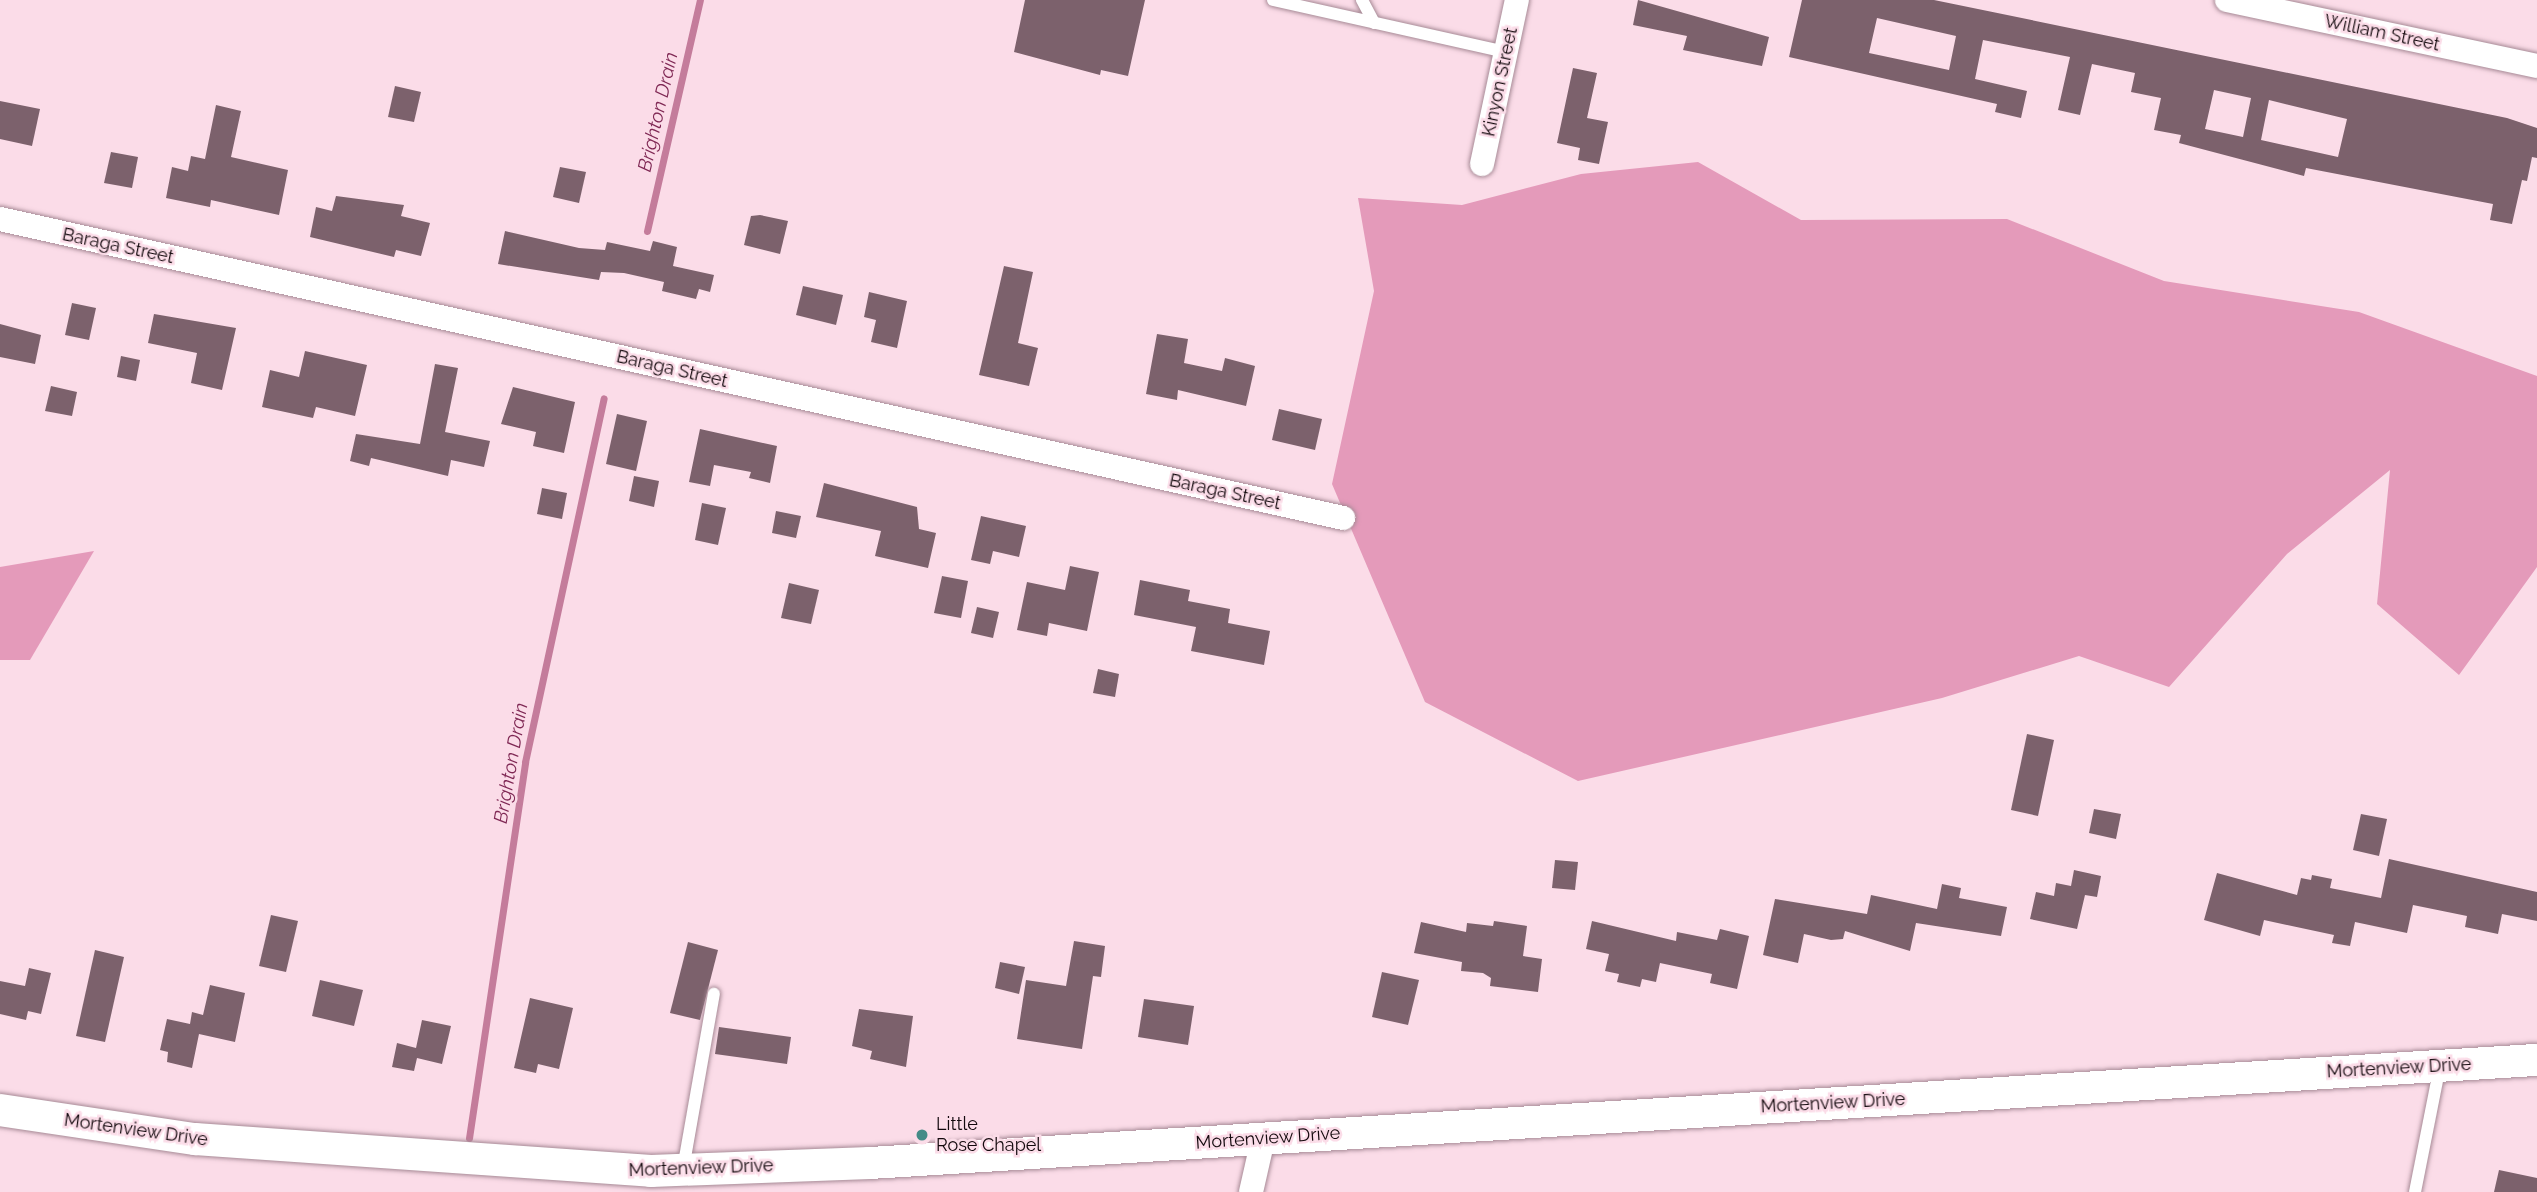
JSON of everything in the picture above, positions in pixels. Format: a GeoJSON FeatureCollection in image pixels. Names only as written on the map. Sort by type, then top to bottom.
{"type":"FeatureCollection","features":[{"type":"Feature","properties":{"kind":"street","name":"Kinyon Street"},"geometry":{"type":"LineString","coordinates":[[1482,163],[1517,0]]}},
{"type":"Feature","properties":{"kind":"street","name":"William Street"},"geometry":{"type":"LineString","coordinates":[[2227,0],[2537,66]]}},
{"type":"Feature","properties":{"kind":"street","name":"Baraga Street"},"geometry":{"type":"LineString","coordinates":[[0,219],[1343,518]]}},
{"type":"Feature","properties":{"kind":"street","name":"Mortenview Drive"},"geometry":{"type":"LineString","coordinates":[[0,1110],[208,1140],[578,1170],[683,1169],[1263,1139],[2537,1060]]}},
{"type":"Feature","properties":{"kind":"street"},"geometry":{"type":"LineString","coordinates":[[1251,1192],[1263,1139]]}},
{"type":"Feature","properties":{"kind":"lane"},"geometry":{"type":"LineString","coordinates":[[1273,0],[1506,52]]}},
{"type":"Feature","properties":{"kind":"lane"},"geometry":{"type":"LineString","coordinates":[[1362,0],[1374,23]]}},
{"type":"Feature","properties":{"kind":"lane"},"geometry":{"type":"LineString","coordinates":[[683,1169],[714,993]]}},
{"type":"Feature","properties":{"kind":"lane"},"geometry":{"type":"LineString","coordinates":[[2415,1192],[2440,1066]]}},
{"type":"Feature","properties":{"kind":"shaded area"},"geometry":{"type":"Polygon","coordinates":[[[1698,162],[1801,220],[2007,219],[2164,281],[2359,312],[2537,376],[2537,567],[2459,675],[2377,604],[2390,470],[2287,554],[2169,687],[2079,656],[1942,698],[1578,781],[1425,702],[1332,484],[1374,291],[1358,198],[1462,205],[1581,174],[1698,162]]]}},
{"type":"Feature","properties":{"kind":"shaded area"},"geometry":{"type":"Polygon","coordinates":[[[94,551],[30,660],[0,660],[0,567],[94,551]]]}},
{"type":"Feature","properties":{"kind":"building"},"geometry":{"type":"Polygon","coordinates":[[[1025,0],[1145,0],[1128,76],[1101,70],[1100,75],[1014,52],[1025,0]]]}},
{"type":"Feature","properties":{"kind":"building"},"geometry":{"type":"Polygon","coordinates":[[[1638,0],[1769,37],[1762,66],[1683,50],[1687,36],[1633,25],[1638,0]]]}},
{"type":"Feature","properties":{"kind":"building"},"geometry":{"type":"Polygon","coordinates":[[[1802,0],[1934,0],[2507,118],[2537,128],[2537,158],[2532,157],[2527,181],[2522,180],[2512,224],[2490,220],[2493,204],[2306,168],[2304,176],[2179,143],[2181,135],[2154,130],[2161,98],[2131,92],[2135,73],[2092,64],[2080,115],[2058,110],[2070,57],[1983,40],[1975,79],[2027,91],[2021,118],[1995,112],[1997,104],[1789,57],[1802,0]],[[1877,18],[1869,53],[1949,70],[1956,36],[1877,18]],[[2214,90],[2205,129],[2243,137],[2251,98],[2214,90]],[[2269,100],[2261,140],[2338,157],[2347,119],[2269,100]]]}},
{"type":"Feature","properties":{"kind":"building"},"geometry":{"type":"Polygon","coordinates":[[[1573,68],[1597,73],[1587,118],[1608,122],[1599,164],[1578,160],[1580,148],[1557,143],[1573,68]]]}},
{"type":"Feature","properties":{"kind":"building"},"geometry":{"type":"Polygon","coordinates":[[[395,86],[421,92],[414,122],[388,117],[395,86]]]}},
{"type":"Feature","properties":{"kind":"building"},"geometry":{"type":"Polygon","coordinates":[[[0,101],[40,109],[32,146],[0,139],[0,101]]]}},
{"type":"Feature","properties":{"kind":"building"},"geometry":{"type":"Polygon","coordinates":[[[216,105],[241,111],[231,157],[288,170],[279,215],[211,200],[210,207],[166,198],[172,167],[188,171],[191,156],[205,159],[216,105]]]}},
{"type":"Feature","properties":{"kind":"building"},"geometry":{"type":"Polygon","coordinates":[[[111,152],[138,157],[132,188],[104,183],[111,152]]]}},
{"type":"Feature","properties":{"kind":"building"},"geometry":{"type":"Polygon","coordinates":[[[560,167],[586,172],[579,203],[553,197],[560,167]]]}},
{"type":"Feature","properties":{"kind":"building"},"geometry":{"type":"Polygon","coordinates":[[[336,196],[404,205],[401,216],[430,223],[421,256],[396,250],[394,257],[310,237],[316,207],[332,211],[336,196]]]}},
{"type":"Feature","properties":{"kind":"building"},"geometry":{"type":"Polygon","coordinates":[[[760,215],[788,221],[780,254],[744,245],[751,216],[760,215]]]}},
{"type":"Feature","properties":{"kind":"building"},"geometry":{"type":"Polygon","coordinates":[[[505,231],[579,248],[605,250],[607,242],[650,251],[653,241],[677,247],[673,266],[714,275],[710,292],[699,289],[696,299],[662,291],[664,282],[624,273],[601,272],[599,280],[498,264],[505,231]]]}},
{"type":"Feature","properties":{"kind":"building"},"geometry":{"type":"Polygon","coordinates":[[[1004,266],[1033,272],[1018,343],[1038,348],[1029,386],[979,375],[1004,266]]]}},
{"type":"Feature","properties":{"kind":"building"},"geometry":{"type":"Polygon","coordinates":[[[803,286],[843,295],[836,325],[796,315],[803,286]]]}},
{"type":"Feature","properties":{"kind":"building"},"geometry":{"type":"Polygon","coordinates":[[[869,292],[907,301],[897,348],[871,342],[876,320],[864,317],[869,292]]]}},
{"type":"Feature","properties":{"kind":"building"},"geometry":{"type":"Polygon","coordinates":[[[72,303],[96,308],[89,340],[65,335],[72,303]]]}},
{"type":"Feature","properties":{"kind":"building"},"geometry":{"type":"Polygon","coordinates":[[[154,314],[236,328],[222,390],[191,383],[197,353],[148,343],[154,314]]]}},
{"type":"Feature","properties":{"kind":"building"},"geometry":{"type":"Polygon","coordinates":[[[0,324],[41,335],[35,364],[0,357],[0,324]]]}},
{"type":"Feature","properties":{"kind":"building"},"geometry":{"type":"Polygon","coordinates":[[[1157,334],[1188,339],[1184,363],[1222,371],[1225,358],[1255,366],[1246,406],[1178,390],[1177,400],[1146,394],[1157,334]]]}},
{"type":"Feature","properties":{"kind":"building"},"geometry":{"type":"Polygon","coordinates":[[[305,351],[367,365],[355,416],[316,407],[313,418],[262,407],[270,370],[299,377],[305,351]]]}},
{"type":"Feature","properties":{"kind":"building"},"geometry":{"type":"Polygon","coordinates":[[[121,356],[140,360],[136,381],[117,377],[121,356]]]}},
{"type":"Feature","properties":{"kind":"building"},"geometry":{"type":"Polygon","coordinates":[[[435,364],[458,368],[445,432],[490,441],[484,467],[451,460],[448,476],[371,458],[369,466],[350,461],[356,434],[420,444],[435,364]]]}},
{"type":"Feature","properties":{"kind":"building"},"geometry":{"type":"Polygon","coordinates":[[[51,386],[77,392],[72,416],[45,411],[51,386]]]}},
{"type":"Feature","properties":{"kind":"building"},"geometry":{"type":"Polygon","coordinates":[[[513,387],[575,402],[564,453],[533,446],[536,432],[501,424],[513,387]]]}},
{"type":"Feature","properties":{"kind":"building"},"geometry":{"type":"Polygon","coordinates":[[[1279,409],[1322,419],[1315,450],[1272,440],[1279,409]]]}},
{"type":"Feature","properties":{"kind":"building"},"geometry":{"type":"Polygon","coordinates":[[[617,414],[647,421],[636,471],[606,464],[617,414]]]}},
{"type":"Feature","properties":{"kind":"building"},"geometry":{"type":"Polygon","coordinates":[[[700,429],[777,446],[770,483],[749,478],[751,472],[714,465],[710,486],[689,482],[700,429]]]}},
{"type":"Feature","properties":{"kind":"building"},"geometry":{"type":"Polygon","coordinates":[[[634,476],[659,481],[654,507],[629,501],[634,476]]]}},
{"type":"Feature","properties":{"kind":"building"},"geometry":{"type":"Polygon","coordinates":[[[824,483],[917,507],[919,529],[936,533],[928,568],[875,556],[881,531],[816,517],[824,483]]]}},
{"type":"Feature","properties":{"kind":"building"},"geometry":{"type":"Polygon","coordinates":[[[542,488],[567,493],[562,519],[537,514],[542,488]]]}},
{"type":"Feature","properties":{"kind":"building"},"geometry":{"type":"Polygon","coordinates":[[[702,503],[726,508],[718,545],[695,540],[702,503]]]}},
{"type":"Feature","properties":{"kind":"building"},"geometry":{"type":"Polygon","coordinates":[[[776,511],[801,516],[796,538],[772,533],[776,511]]]}},
{"type":"Feature","properties":{"kind":"building"},"geometry":{"type":"Polygon","coordinates":[[[981,516],[1026,526],[1019,557],[993,551],[990,564],[971,560],[981,516]]]}},
{"type":"Feature","properties":{"kind":"building"},"geometry":{"type":"Polygon","coordinates":[[[1070,566],[1099,572],[1087,631],[1049,623],[1047,636],[1017,630],[1027,582],[1065,590],[1070,566]]]}},
{"type":"Feature","properties":{"kind":"building"},"geometry":{"type":"Polygon","coordinates":[[[942,576],[968,581],[961,618],[934,613],[942,576]]]}},
{"type":"Feature","properties":{"kind":"building"},"geometry":{"type":"Polygon","coordinates":[[[1140,580],[1190,590],[1188,601],[1230,609],[1228,623],[1270,631],[1264,665],[1191,651],[1196,627],[1134,615],[1140,580]]]}},
{"type":"Feature","properties":{"kind":"building"},"geometry":{"type":"Polygon","coordinates":[[[789,583],[819,590],[811,624],[781,618],[789,583]]]}},
{"type":"Feature","properties":{"kind":"building"},"geometry":{"type":"Polygon","coordinates":[[[977,607],[999,612],[993,638],[971,633],[977,607]]]}},
{"type":"Feature","properties":{"kind":"building"},"geometry":{"type":"Polygon","coordinates":[[[1098,669],[1119,674],[1115,697],[1093,693],[1098,669]]]}},
{"type":"Feature","properties":{"kind":"building"},"geometry":{"type":"Polygon","coordinates":[[[2027,734],[2054,740],[2038,816],[2011,810],[2027,734]]]}},
{"type":"Feature","properties":{"kind":"building"},"geometry":{"type":"Polygon","coordinates":[[[2094,809],[2121,814],[2116,839],[2089,833],[2094,809]]]}},
{"type":"Feature","properties":{"kind":"building"},"geometry":{"type":"Polygon","coordinates":[[[2361,814],[2387,819],[2379,856],[2353,850],[2361,814]]]}},
{"type":"Feature","properties":{"kind":"building"},"geometry":{"type":"Polygon","coordinates":[[[2389,859],[2537,892],[2537,921],[2502,914],[2498,934],[2465,927],[2467,916],[2413,905],[2407,933],[2355,922],[2350,946],[2332,943],[2334,935],[2264,920],[2260,936],[2204,920],[2217,873],[2297,895],[2301,878],[2311,880],[2312,875],[2332,879],[2330,888],[2381,898],[2389,859]]]}},
{"type":"Feature","properties":{"kind":"building"},"geometry":{"type":"Polygon","coordinates":[[[1555,860],[1578,862],[1575,890],[1552,888],[1555,860]]]}},
{"type":"Feature","properties":{"kind":"building"},"geometry":{"type":"Polygon","coordinates":[[[2074,870],[2101,876],[2097,897],[2085,895],[2077,929],[2030,919],[2036,892],[2054,896],[2056,883],[2071,886],[2074,870]]]}},
{"type":"Feature","properties":{"kind":"building"},"geometry":{"type":"Polygon","coordinates":[[[1942,884],[1961,888],[1959,898],[2007,907],[2001,936],[1916,923],[1910,951],[1845,931],[1843,939],[1831,940],[1804,934],[1798,963],[1763,955],[1775,899],[1867,914],[1871,895],[1937,909],[1942,884]]]}},
{"type":"Feature","properties":{"kind":"building"},"geometry":{"type":"Polygon","coordinates":[[[271,915],[298,921],[286,972],[259,966],[271,915]]]}},
{"type":"Feature","properties":{"kind":"building"},"geometry":{"type":"Polygon","coordinates":[[[1494,921],[1527,926],[1523,956],[1542,959],[1538,992],[1490,986],[1491,978],[1483,973],[1461,971],[1462,962],[1414,953],[1421,922],[1466,932],[1467,923],[1493,926],[1494,921]]]}},
{"type":"Feature","properties":{"kind":"building"},"geometry":{"type":"Polygon","coordinates":[[[1592,921],[1676,941],[1677,932],[1717,940],[1720,929],[1749,936],[1737,989],[1710,983],[1712,974],[1660,963],[1656,982],[1642,979],[1640,987],[1617,982],[1619,974],[1605,971],[1609,954],[1586,949],[1592,921]]]}},
{"type":"Feature","properties":{"kind":"building"},"geometry":{"type":"Polygon","coordinates":[[[1074,941],[1105,946],[1101,977],[1093,976],[1082,1049],[1017,1039],[1026,980],[1066,986],[1074,941]]]}},
{"type":"Feature","properties":{"kind":"building"},"geometry":{"type":"Polygon","coordinates":[[[688,942],[718,950],[700,1020],[670,1013],[688,942]]]}},
{"type":"Feature","properties":{"kind":"building"},"geometry":{"type":"Polygon","coordinates":[[[95,950],[124,957],[105,1042],[76,1036],[95,950]]]}},
{"type":"Feature","properties":{"kind":"building"},"geometry":{"type":"Polygon","coordinates":[[[1000,962],[1025,967],[1019,994],[995,988],[1000,962]]]}},
{"type":"Feature","properties":{"kind":"building"},"geometry":{"type":"Polygon","coordinates":[[[29,968],[51,973],[41,1014],[28,1011],[26,1020],[0,1014],[0,981],[25,986],[29,968]]]}},
{"type":"Feature","properties":{"kind":"building"},"geometry":{"type":"Polygon","coordinates":[[[1382,972],[1419,980],[1408,1025],[1372,1017],[1382,972]]]}},
{"type":"Feature","properties":{"kind":"building"},"geometry":{"type":"Polygon","coordinates":[[[320,980],[363,990],[354,1026],[312,1016],[320,980]]]}},
{"type":"Feature","properties":{"kind":"building"},"geometry":{"type":"Polygon","coordinates":[[[210,985],[245,993],[235,1042],[199,1034],[192,1068],[167,1062],[168,1052],[160,1050],[167,1019],[190,1024],[192,1012],[203,1015],[210,985]]]}},
{"type":"Feature","properties":{"kind":"building"},"geometry":{"type":"Polygon","coordinates":[[[530,998],[573,1008],[559,1069],[538,1064],[536,1073],[514,1068],[530,998]]]}},
{"type":"Feature","properties":{"kind":"building"},"geometry":{"type":"Polygon","coordinates":[[[1144,999],[1194,1006],[1188,1045],[1138,1037],[1144,999]]]}},
{"type":"Feature","properties":{"kind":"building"},"geometry":{"type":"Polygon","coordinates":[[[859,1009],[913,1016],[906,1067],[870,1059],[872,1051],[852,1046],[859,1009]]]}},
{"type":"Feature","properties":{"kind":"building"},"geometry":{"type":"Polygon","coordinates":[[[422,1020],[451,1026],[442,1064],[417,1058],[414,1071],[392,1067],[397,1043],[416,1048],[422,1020]]]}},
{"type":"Feature","properties":{"kind":"building"},"geometry":{"type":"Polygon","coordinates":[[[719,1027],[791,1037],[787,1064],[715,1054],[719,1027]]]}},
{"type":"Feature","properties":{"kind":"building"},"geometry":{"type":"Polygon","coordinates":[[[2499,1170],[2537,1178],[2537,1192],[2494,1192],[2499,1170]]]}},
{"type":"Feature","properties":{"kind":"waterway","name":"Brighton Drain"},"geometry":{"type":"LineString","coordinates":[[647,231],[700,0]]}},
{"type":"Feature","properties":{"kind":"waterway","name":"Brighton Drain"},"geometry":{"type":"LineString","coordinates":[[469,1138],[525,762],[604,398]]}},
{"type":"Feature","properties":{"kind":"place","name":"Little Rose Chapel"},"geometry":{"type":"Point","coordinates":[922,1135]}}]}
